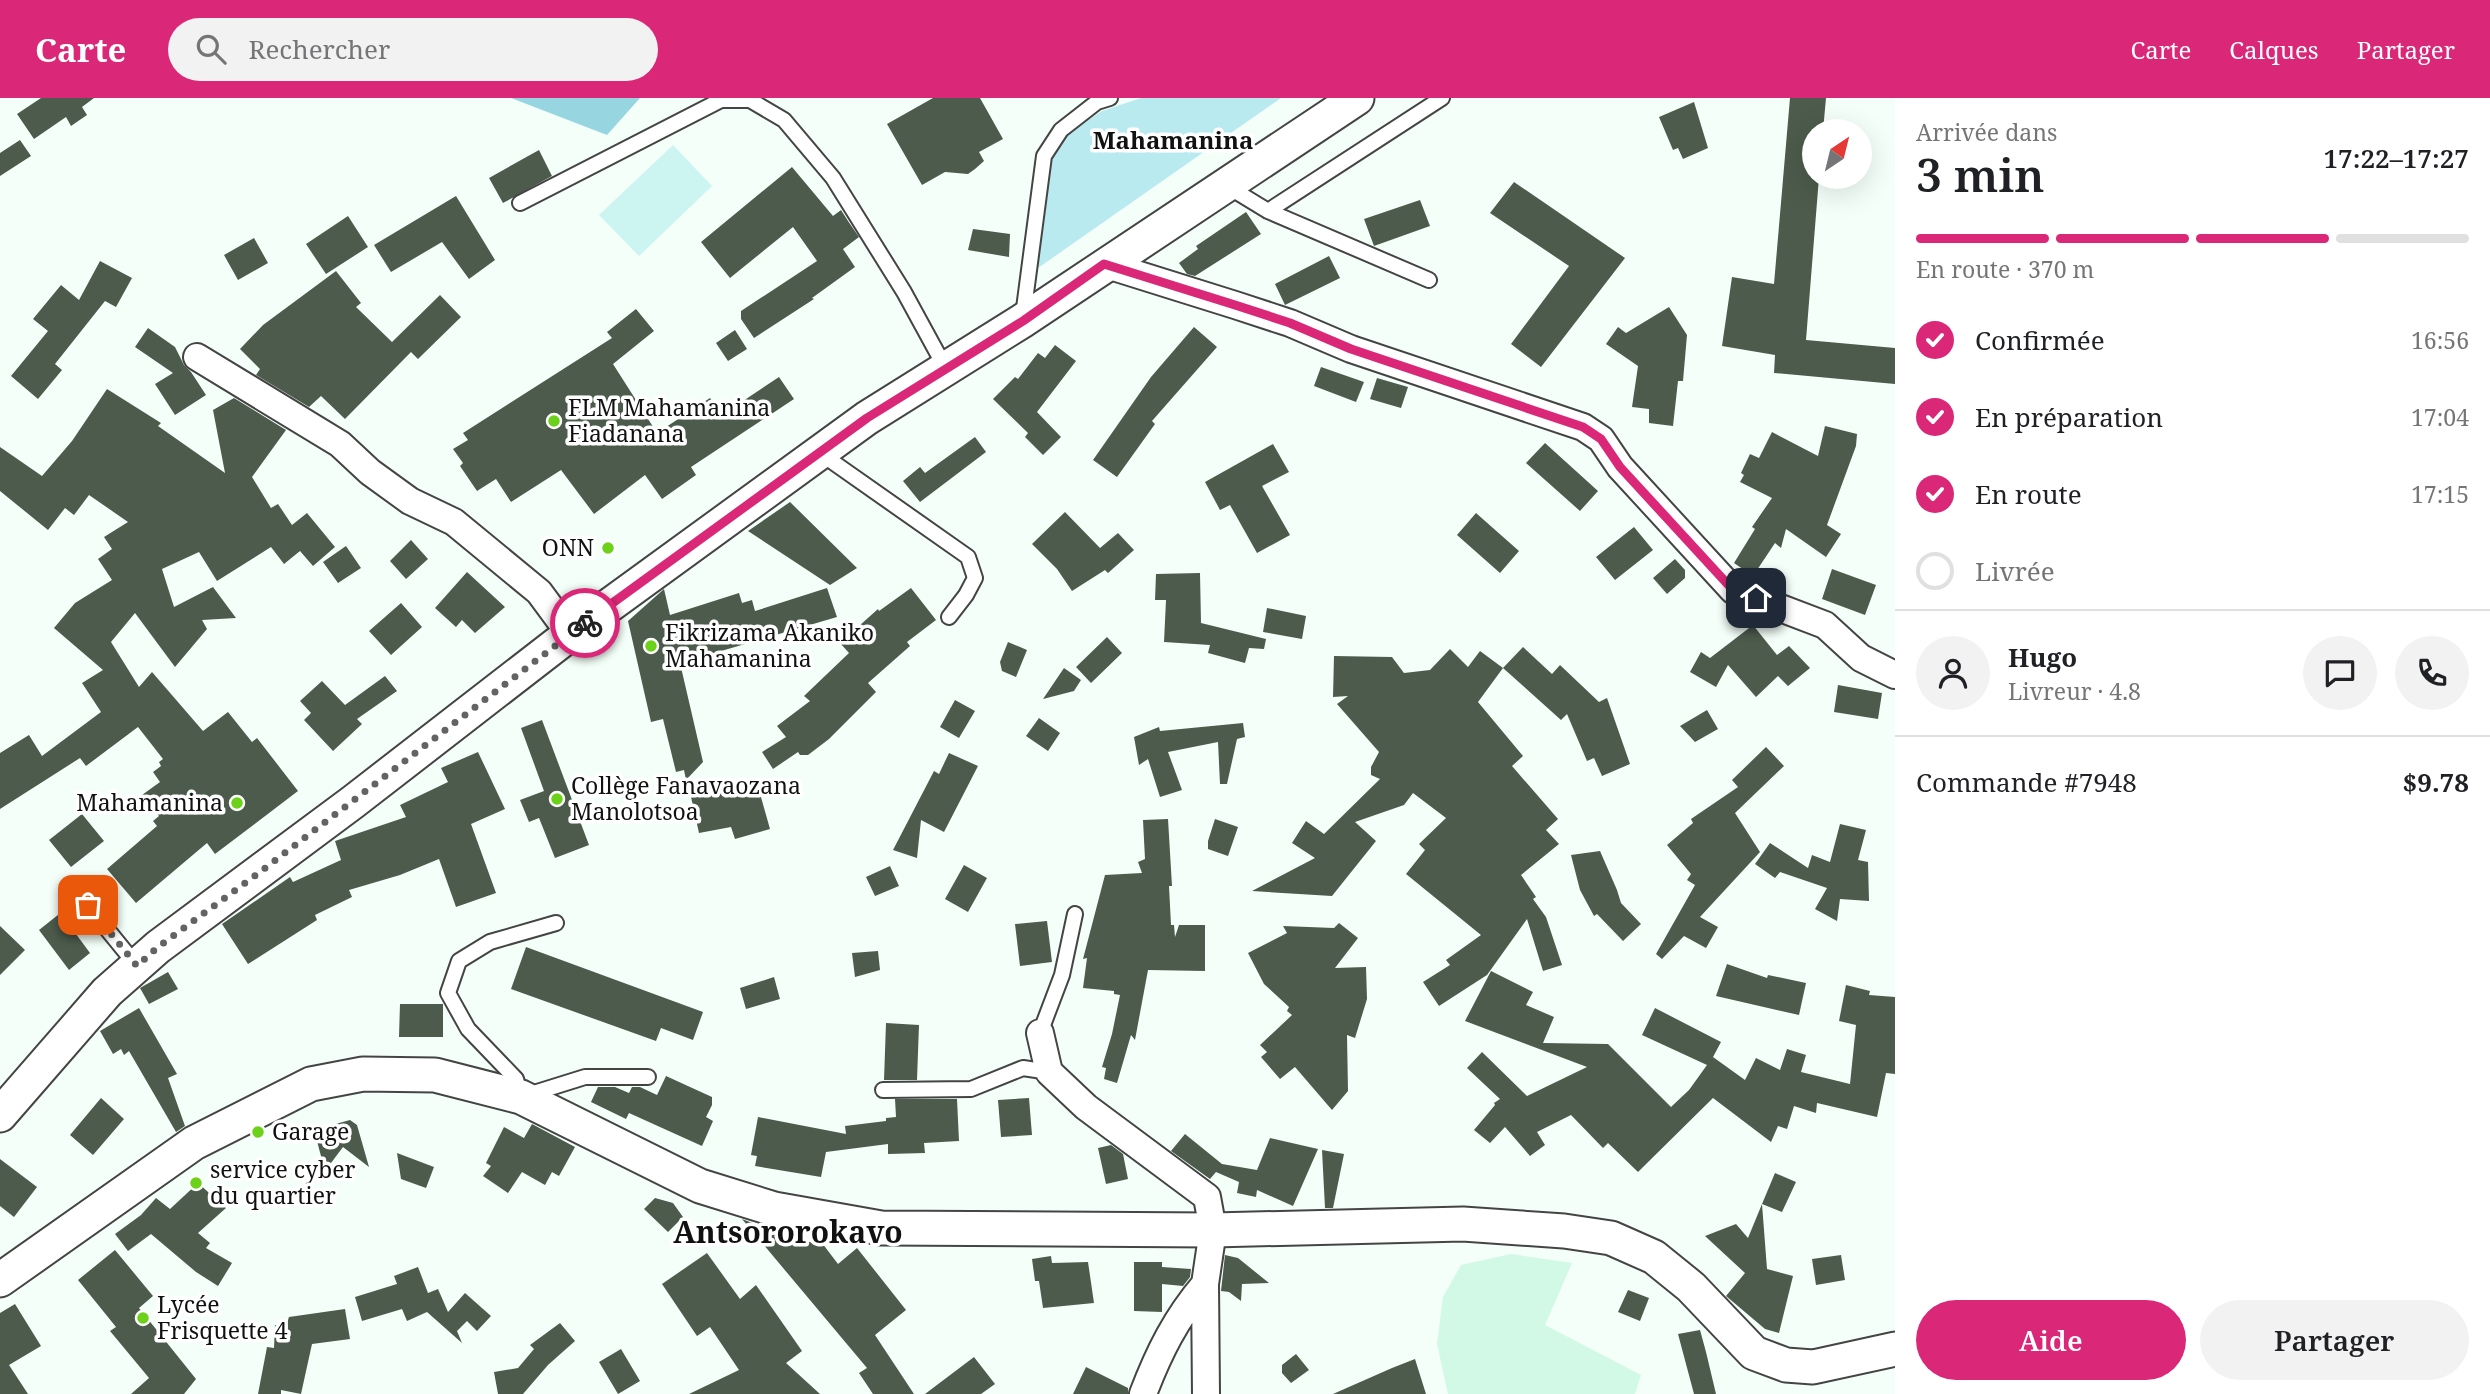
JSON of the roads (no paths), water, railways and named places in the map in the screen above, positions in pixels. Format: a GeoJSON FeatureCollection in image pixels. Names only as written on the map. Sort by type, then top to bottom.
{"type":"FeatureCollection","features":[{"type":"Feature","properties":{"kind":"street"},"geometry":{"type":"LineString","coordinates":[[0,1115],[107,992],[158,947],[332,818],[570,634],[867,418],[1023,321],[1104,264],[1357,98]]}},
{"type":"Feature","properties":{"kind":"street"},"geometry":{"type":"LineString","coordinates":[[1104,264],[1290,323],[1351,349],[1583,427],[1601,439],[1620,467],[1733,590],[1825,625],[1861,658],[1895,675]]}},
{"type":"Feature","properties":{"kind":"street"},"geometry":{"type":"LineString","coordinates":[[197,357],[340,444],[370,472],[410,501],[454,523],[539,592],[570,634]]}},
{"type":"Feature","properties":{"kind":"street"},"geometry":{"type":"LineString","coordinates":[[1040,1033],[1049,1072],[1086,1107],[1207,1197],[1213,1230],[1205,1284],[1206,1394]]}},
{"type":"Feature","properties":{"kind":"street"},"geometry":{"type":"LineString","coordinates":[[0,1280],[194,1143],[311,1084],[363,1074],[435,1075],[521,1097],[700,1186],[774,1209],[881,1228],[1213,1230],[1463,1224],[1563,1231],[1611,1238],[1654,1257],[1690,1287],[1754,1353],[1786,1365],[1813,1367],[1895,1349]]}},
{"type":"Feature","properties":{"kind":"street"},"geometry":{"type":"LineString","coordinates":[[1143,1394],[1157,1357],[1183,1310],[1205,1284]]}},
{"type":"Feature","properties":{"kind":"lane"},"geometry":{"type":"LineString","coordinates":[[1023,321],[1044,156],[1061,130],[1097,102],[1110,98]]}},
{"type":"Feature","properties":{"kind":"lane"},"geometry":{"type":"LineString","coordinates":[[1268,211],[1442,98]]}},
{"type":"Feature","properties":{"kind":"lane"},"geometry":{"type":"LineString","coordinates":[[520,203],[721,100],[750,100],[784,120],[832,178],[904,292],[946,369]]}},
{"type":"Feature","properties":{"kind":"lane"},"geometry":{"type":"LineString","coordinates":[[1225,186],[1268,211],[1429,280]]}},
{"type":"Feature","properties":{"kind":"lane"},"geometry":{"type":"LineString","coordinates":[[819,452],[968,557],[975,578],[949,617]]}},
{"type":"Feature","properties":{"kind":"lane"},"geometry":{"type":"LineString","coordinates":[[71,885],[137,966]]}},
{"type":"Feature","properties":{"kind":"lane"},"geometry":{"type":"LineString","coordinates":[[1040,1033],[1062,975],[1075,914]]}},
{"type":"Feature","properties":{"kind":"lane"},"geometry":{"type":"LineString","coordinates":[[556,923],[489,942],[459,961],[448,993],[468,1029],[516,1079],[521,1097],[585,1077],[648,1077]]}},
{"type":"Feature","properties":{"kind":"lane"},"geometry":{"type":"LineString","coordinates":[[883,1090],[971,1089],[1023,1069],[1049,1072]]}},
{"type":"Feature","properties":{"kind":"place","name":"FLM Mahamanina Fiadanana"},"geometry":{"type":"Point","coordinates":[554,421]}},
{"type":"Feature","properties":{"kind":"place","name":"ONN"},"geometry":{"type":"Point","coordinates":[608,548]}},
{"type":"Feature","properties":{"kind":"place","name":"Fikrizama Akaniko Mahamanina"},"geometry":{"type":"Point","coordinates":[651,646]}},
{"type":"Feature","properties":{"kind":"place","name":"Collège Fanavaozana Manolotsoa"},"geometry":{"type":"Point","coordinates":[557,799]}},
{"type":"Feature","properties":{"kind":"place","name":"Mahamanina"},"geometry":{"type":"Point","coordinates":[237,803]}},
{"type":"Feature","properties":{"kind":"place","name":"Garage"},"geometry":{"type":"Point","coordinates":[258,1132]}},
{"type":"Feature","properties":{"kind":"place","name":"service cyber du quartier"},"geometry":{"type":"Point","coordinates":[196,1183]}},
{"type":"Feature","properties":{"kind":"place","name":"Lycée Frisquette 4"},"geometry":{"type":"Point","coordinates":[143,1318]}},
{"type":"Feature","properties":{"kind":"district","name":"Mahamanina"},"geometry":{"type":"Point","coordinates":[1173,141]}},
{"type":"Feature","properties":{"kind":"district","name":"Antsororokavo"},"geometry":{"type":"Point","coordinates":[788,1233]}}]}
